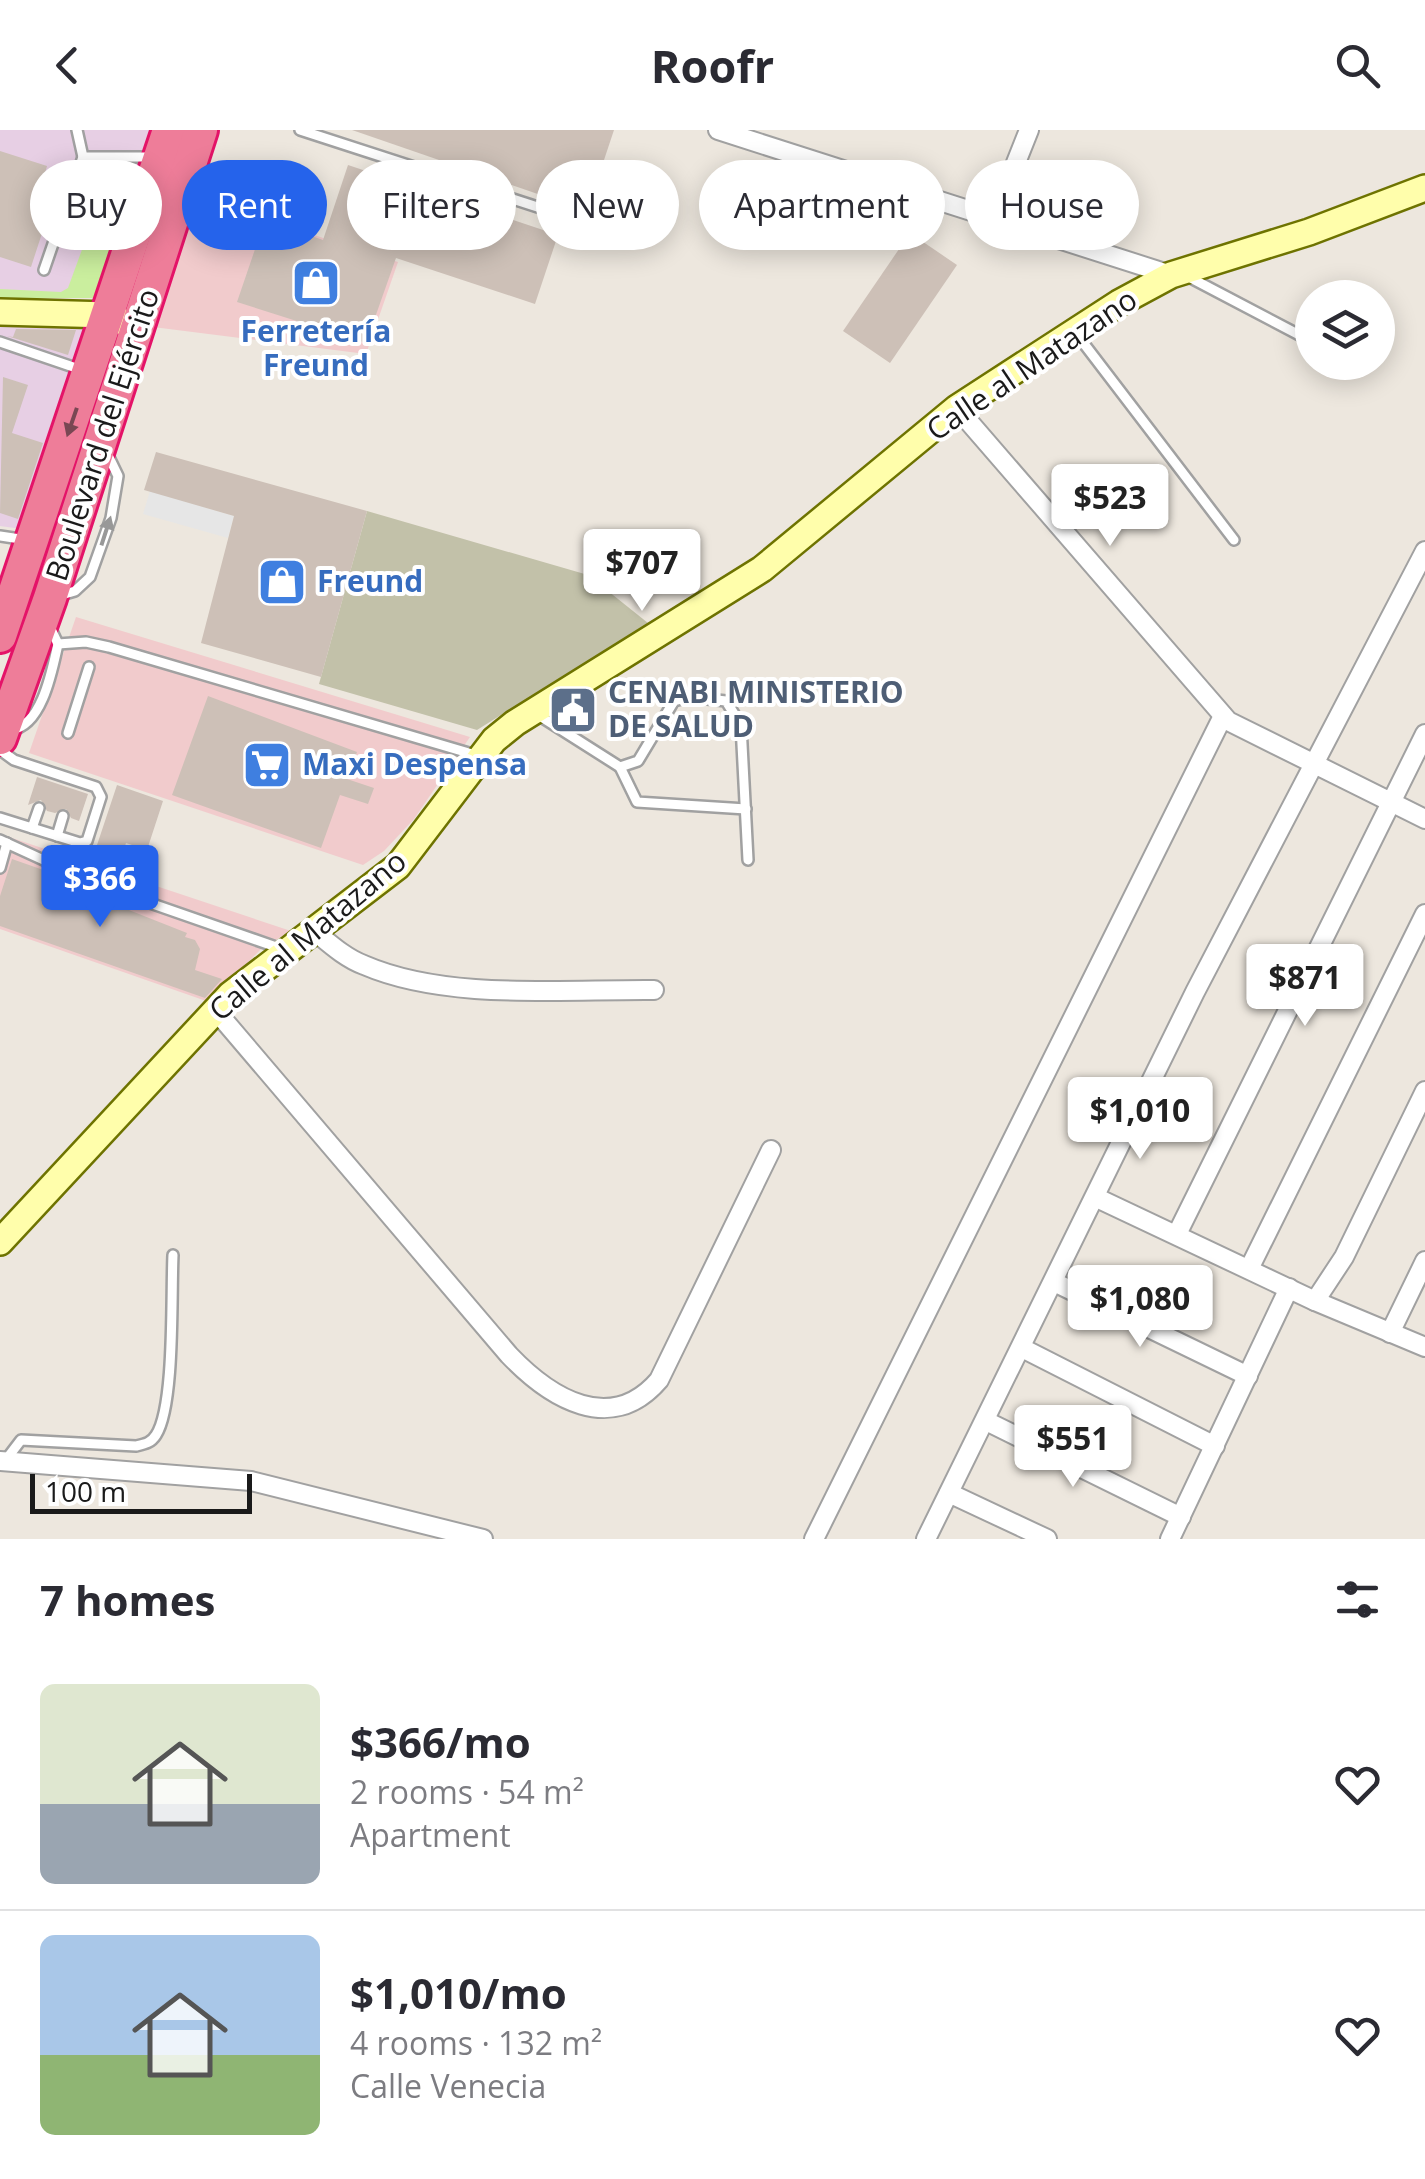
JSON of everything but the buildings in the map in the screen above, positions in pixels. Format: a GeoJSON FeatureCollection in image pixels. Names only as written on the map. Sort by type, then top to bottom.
{"type":"FeatureCollection","features":[{"type":"Feature","properties":{"kind":"highway","name":"Boulevard del Ejército"},"geometry":{"type":"LineString","coordinates":[[0,636],[17,582],[16,539],[89,372],[122,322],[201,130]]}},
{"type":"Feature","properties":{"kind":"highway","name":"Boulevard del Ejército"},"geometry":{"type":"LineString","coordinates":[[1,739],[50,621],[65,553],[99,444],[122,322],[164,145]]}},
{"type":"Feature","properties":{"kind":"highway"},"geometry":{"type":"LineString","coordinates":[[16,539],[40,563],[52,563],[65,553]]}},
{"type":"Feature","properties":{"kind":"highway"},"geometry":{"type":"LineString","coordinates":[[17,582],[26,574],[40,572],[46,578],[50,621]]}},
{"type":"Feature","properties":{"kind":"street","name":"Calle al Matazano"},"geometry":{"type":"LineString","coordinates":[[718,130],[965,209]]}},
{"type":"Feature","properties":{"kind":"street"},"geometry":{"type":"LineString","coordinates":[[1016,160],[1028,130]]}},
{"type":"Feature","properties":{"kind":"street","name":"Calle al Matazano"},"geometry":{"type":"LineString","coordinates":[[0,1242],[216,1011],[285,950],[398,866],[494,740],[762,568],[957,408],[1073,330],[1175,274],[1309,232],[1425,188]]}},
{"type":"Feature","properties":{"kind":"street","name":"Calle al Matazano"},"geometry":{"type":"LineString","coordinates":[[1097,250],[1175,274]]}},
{"type":"Feature","properties":{"kind":"street"},"geometry":{"type":"LineString","coordinates":[[0,312],[122,322]]}},
{"type":"Feature","properties":{"kind":"street"},"geometry":{"type":"LineString","coordinates":[[957,408],[1223,716],[1425,820]]}},
{"type":"Feature","properties":{"kind":"street"},"geometry":{"type":"LineString","coordinates":[[926,1539],[1169,1045],[1425,551]]}},
{"type":"Feature","properties":{"kind":"street"},"geometry":{"type":"LineString","coordinates":[[814,1539],[1223,716]]}},
{"type":"Feature","properties":{"kind":"street"},"geometry":{"type":"LineString","coordinates":[[1178,1234],[1425,734]]}},
{"type":"Feature","properties":{"kind":"street"},"geometry":{"type":"LineString","coordinates":[[1249,1269],[1425,914]]}},
{"type":"Feature","properties":{"kind":"street"},"geometry":{"type":"LineString","coordinates":[[313,930],[362,965],[414,980],[456,986],[654,990]]}},
{"type":"Feature","properties":{"kind":"street"},"geometry":{"type":"LineString","coordinates":[[216,1011],[509,1355],[534,1381],[582,1405],[624,1406],[645,1397],[659,1380],[771,1150]]}},
{"type":"Feature","properties":{"kind":"street"},"geometry":{"type":"LineString","coordinates":[[1315,1301],[1344,1257],[1425,1091]]}},
{"type":"Feature","properties":{"kind":"street"},"geometry":{"type":"LineString","coordinates":[[1097,1198],[1315,1301],[1425,1347]]}},
{"type":"Feature","properties":{"kind":"street"},"geometry":{"type":"LineString","coordinates":[[1390,1333],[1425,1261]]}},
{"type":"Feature","properties":{"kind":"street"},"geometry":{"type":"LineString","coordinates":[[1054,1282],[1248,1376]]}},
{"type":"Feature","properties":{"kind":"street"},"geometry":{"type":"LineString","coordinates":[[1170,1539],[1289,1288]]}},
{"type":"Feature","properties":{"kind":"street"},"geometry":{"type":"LineString","coordinates":[[1022,1348],[1215,1446]]}},
{"type":"Feature","properties":{"kind":"street"},"geometry":{"type":"LineString","coordinates":[[986,1421],[1181,1517]]}},
{"type":"Feature","properties":{"kind":"street"},"geometry":{"type":"LineString","coordinates":[[2,1461],[251,1481],[483,1539]]}},
{"type":"Feature","properties":{"kind":"street"},"geometry":{"type":"LineString","coordinates":[[949,1492],[1047,1539]]}},
{"type":"Feature","properties":{"kind":"lane"},"geometry":{"type":"LineString","coordinates":[[44,270],[83,157],[77,130]]}},
{"type":"Feature","properties":{"kind":"lane"},"geometry":{"type":"LineString","coordinates":[[300,130],[536,207]]}},
{"type":"Feature","properties":{"kind":"lane"},"geometry":{"type":"LineString","coordinates":[[83,157],[146,154],[164,145]]}},
{"type":"Feature","properties":{"kind":"lane"},"geometry":{"type":"LineString","coordinates":[[1175,274],[1295,333]]}},
{"type":"Feature","properties":{"kind":"lane"},"geometry":{"type":"LineString","coordinates":[[1073,330],[1234,540]]}},
{"type":"Feature","properties":{"kind":"lane"},"geometry":{"type":"LineString","coordinates":[[0,342],[89,372]]}},
{"type":"Feature","properties":{"kind":"lane"},"geometry":{"type":"LineString","coordinates":[[99,444],[116,466],[118,495],[90,578],[50,621],[86,642],[482,757]]}},
{"type":"Feature","properties":{"kind":"lane"},"geometry":{"type":"LineString","coordinates":[[68,733],[89,667]]}},
{"type":"Feature","properties":{"kind":"lane"},"geometry":{"type":"LineString","coordinates":[[620,766],[638,761],[674,702],[689,697],[726,701],[741,725],[748,860]]}},
{"type":"Feature","properties":{"kind":"lane"},"geometry":{"type":"LineString","coordinates":[[533,712],[620,766],[636,802],[746,809]]}},
{"type":"Feature","properties":{"kind":"lane"},"geometry":{"type":"LineString","coordinates":[[0,818],[80,843],[87,840],[101,797],[96,787],[49,776],[6,757],[1,739]]}},
{"type":"Feature","properties":{"kind":"lane"},"geometry":{"type":"LineString","coordinates":[[32,828],[39,808]]}},
{"type":"Feature","properties":{"kind":"lane"},"geometry":{"type":"LineString","coordinates":[[57,836],[63,816]]}},
{"type":"Feature","properties":{"kind":"lane"},"geometry":{"type":"LineString","coordinates":[[0,868],[4,842],[98,885],[285,950]]}},
{"type":"Feature","properties":{"kind":"lane"},"geometry":{"type":"LineString","coordinates":[[2,1461],[21,1440],[136,1446],[150,1443],[158,1433],[166,1401],[173,1255]]}},
{"type":"Feature","properties":{"kind":"shaded area"},"geometry":{"type":"Polygon","coordinates":[[[0,130],[154,130],[143,160],[30,160],[30,250],[112,250],[95,298],[0,298],[0,130]]]}},
{"type":"Feature","properties":{"kind":"shaded area"},"geometry":{"type":"Polygon","coordinates":[[[182,216],[182,250],[327,250],[327,239],[347,246],[347,250],[361,250],[398,262],[366,354],[145,326],[182,216]]]}},
{"type":"Feature","properties":{"kind":"shaded area"},"geometry":{"type":"Polygon","coordinates":[[[0,324],[73,326],[88,331],[22,529],[0,526],[0,324]]]}},
{"type":"Feature","properties":{"kind":"shaded area"},"geometry":{"type":"Polygon","coordinates":[[[150,491],[234,516],[228,538],[143,514],[150,491]]]}},
{"type":"Feature","properties":{"kind":"shaded area"},"geometry":{"type":"Polygon","coordinates":[[[367,511],[588,575],[648,623],[477,730],[319,684],[367,511]]]}},
{"type":"Feature","properties":{"kind":"shaded area"},"geometry":{"type":"Polygon","coordinates":[[[76,617],[470,737],[414,819],[384,851],[363,865],[29,753],[76,617]]]}},
{"type":"Feature","properties":{"kind":"shaded area"},"geometry":{"type":"Polygon","coordinates":[[[0,834],[291,931],[262,948],[209,1002],[0,929],[0,834]]]}},
{"type":"Feature","properties":{"kind":"green space"},"geometry":{"type":"Polygon","coordinates":[[[82,250],[112,250],[95,298],[0,298],[0,289],[61,292],[68,288],[82,250]]]}},
{"type":"Feature","properties":{"kind":"place","name":"Ferretería Freund"},"geometry":{"type":"Point","coordinates":[316,283]}},
{"type":"Feature","properties":{"kind":"place","name":"Freund"},"geometry":{"type":"Point","coordinates":[282,582]}},
{"type":"Feature","properties":{"kind":"place","name":"CENABI MINISTERIO DE SALUD"},"geometry":{"type":"Point","coordinates":[573,710]}},
{"type":"Feature","properties":{"kind":"place","name":"Maxi Despensa"},"geometry":{"type":"Point","coordinates":[267,765]}}]}
